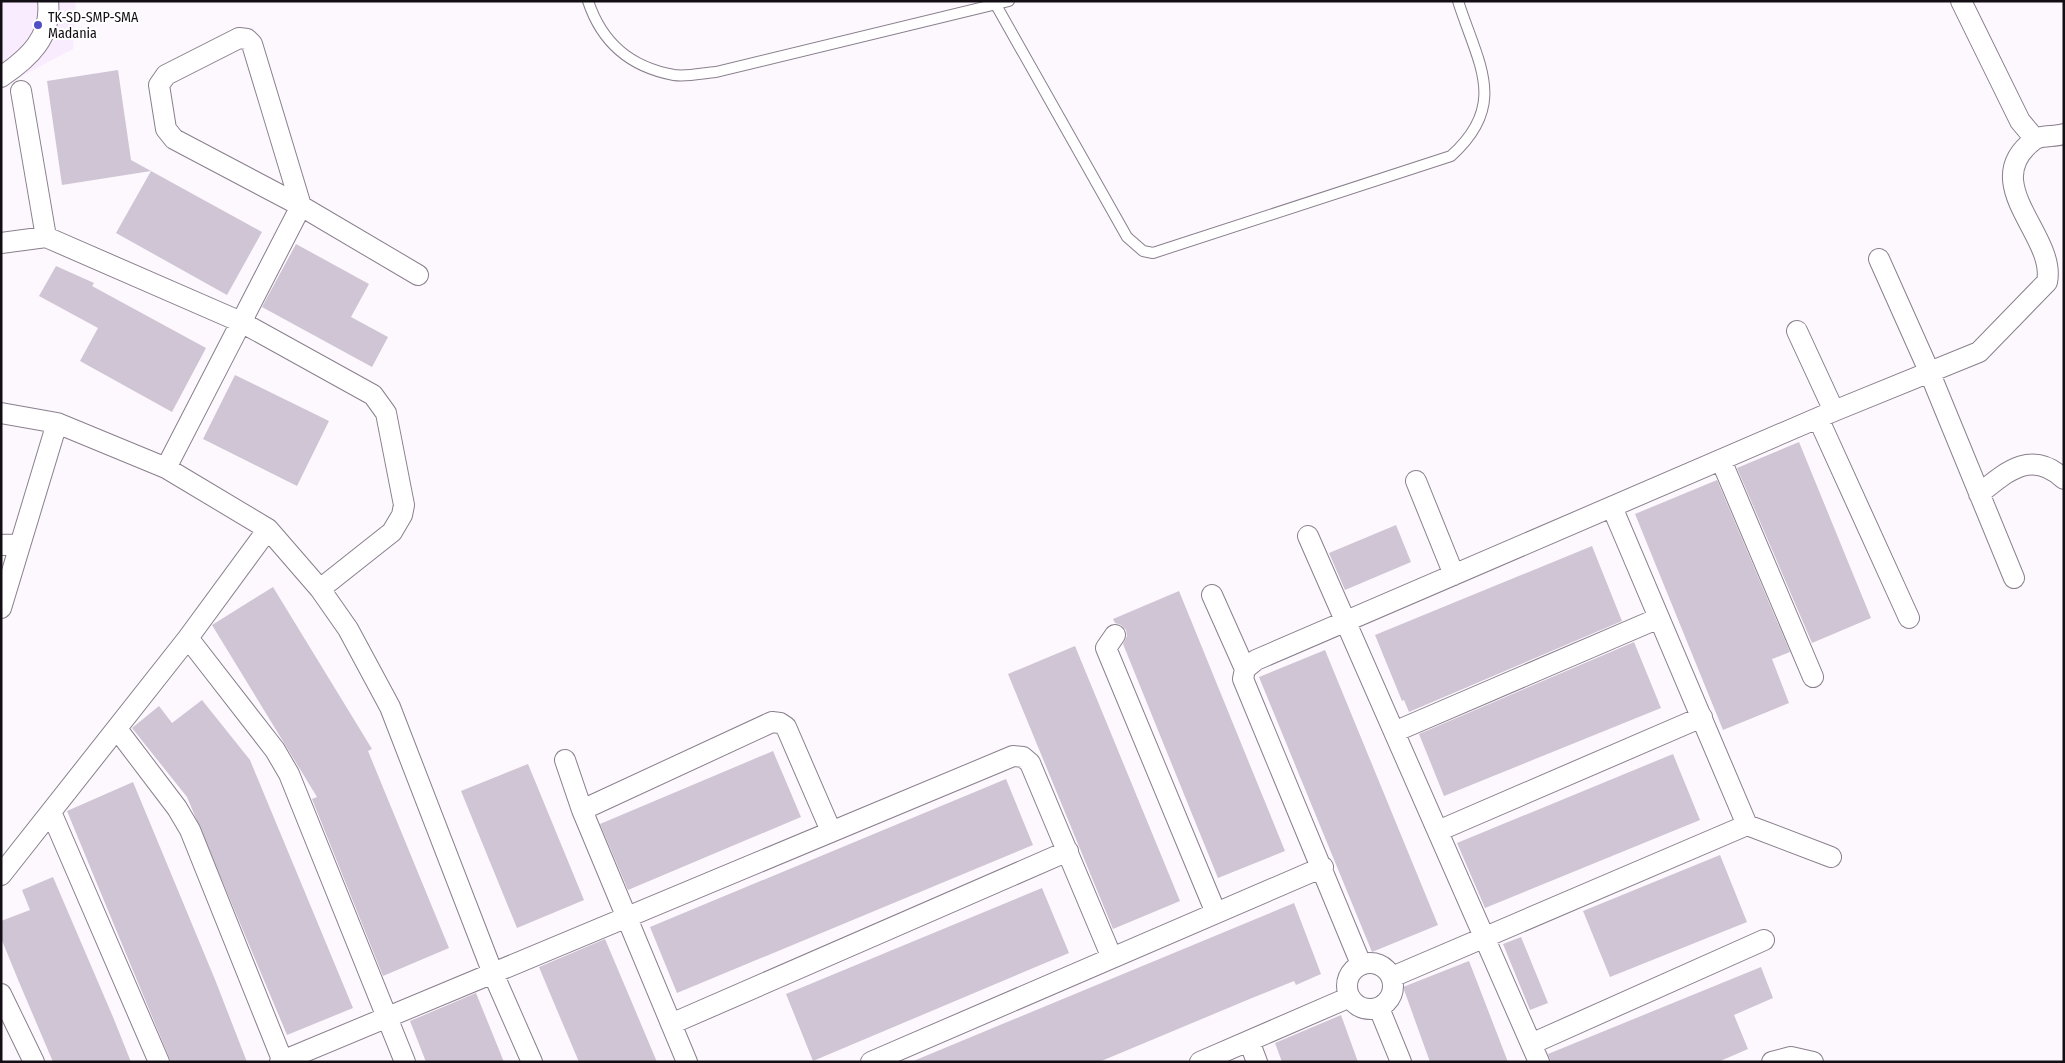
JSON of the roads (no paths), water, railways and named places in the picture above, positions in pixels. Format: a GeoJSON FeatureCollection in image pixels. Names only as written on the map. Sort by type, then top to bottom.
{"type":"FeatureCollection","features":[{"type":"Feature","properties":{"kind":"street"},"geometry":{"type":"LineString","coordinates":[[1,77],[32,51],[45,34],[49,14],[48,1]]}},
{"type":"Feature","properties":{"kind":"street"},"geometry":{"type":"LineString","coordinates":[[1961,1],[2020,121],[2035,139]]}},
{"type":"Feature","properties":{"kind":"street"},"geometry":{"type":"LineString","coordinates":[[166,468],[302,206],[252,44],[247,39],[240,38],[166,75],[159,85],[166,129],[170,135],[302,206],[418,275]]}},
{"type":"Feature","properties":{"kind":"street"},"geometry":{"type":"LineString","coordinates":[[21,91],[46,237]]}},
{"type":"Feature","properties":{"kind":"street"},"geometry":{"type":"LineString","coordinates":[[1245,669],[1256,660],[1929,371],[1979,352],[2047,282],[2049,271],[2047,260],[2019,205],[2014,186],[2013,170],[2021,154],[2035,139],[2064,134]]}},
{"type":"Feature","properties":{"kind":"street"},"geometry":{"type":"LineString","coordinates":[[1,243],[46,237],[242,322],[373,395],[386,413],[404,505],[402,515],[392,532],[320,589]]}},
{"type":"Feature","properties":{"kind":"street"},"geometry":{"type":"LineString","coordinates":[[1879,259],[1929,371],[2014,578]]}},
{"type":"Feature","properties":{"kind":"street"},"geometry":{"type":"LineString","coordinates":[[1798,331],[1826,415],[1909,618]]}},
{"type":"Feature","properties":{"kind":"street"},"geometry":{"type":"LineString","coordinates":[[1,413],[57,423],[166,468],[268,529],[320,589],[348,629],[390,707],[492,972],[532,1062]]}},
{"type":"Feature","properties":{"kind":"street"},"geometry":{"type":"LineString","coordinates":[[1,608],[10,544],[57,423]]}},
{"type":"Feature","properties":{"kind":"street"},"geometry":{"type":"LineString","coordinates":[[1721,460],[1813,677]]}},
{"type":"Feature","properties":{"kind":"street"},"geometry":{"type":"LineString","coordinates":[[1979,494],[2009,471],[2025,464],[2038,464],[2053,469],[2064,479]]}},
{"type":"Feature","properties":{"kind":"street"},"geometry":{"type":"LineString","coordinates":[[1416,481],[1454,576]]}},
{"type":"Feature","properties":{"kind":"street"},"geometry":{"type":"LineString","coordinates":[[1612,507],[1747,825]]}},
{"type":"Feature","properties":{"kind":"street"},"geometry":{"type":"LineString","coordinates":[[1,875],[188,638],[268,529]]}},
{"type":"Feature","properties":{"kind":"street"},"geometry":{"type":"LineString","coordinates":[[1308,536],[1535,1053],[1764,940]]}},
{"type":"Feature","properties":{"kind":"street"},"geometry":{"type":"LineString","coordinates":[[1212,595],[1245,669],[1243,679],[1362,964]]}},
{"type":"Feature","properties":{"kind":"street"},"geometry":{"type":"LineString","coordinates":[[1394,732],[1659,618]]}},
{"type":"Feature","properties":{"kind":"street"},"geometry":{"type":"LineString","coordinates":[[1115,635],[1106,648],[1216,913]]}},
{"type":"Feature","properties":{"kind":"street"},"geometry":{"type":"LineString","coordinates":[[188,638],[275,750],[289,774],[406,1062]]}},
{"type":"Feature","properties":{"kind":"street"},"geometry":{"type":"LineString","coordinates":[[1438,831],[1702,717]]}},
{"type":"Feature","properties":{"kind":"street"},"geometry":{"type":"LineString","coordinates":[[582,810],[772,722],[780,723],[786,727],[831,831]]}},
{"type":"Feature","properties":{"kind":"street"},"geometry":{"type":"LineString","coordinates":[[117,728],[177,808],[190,830],[282,1061],[1013,756],[1023,757],[1030,764],[1112,958]]}},
{"type":"Feature","properties":{"kind":"street"},"geometry":{"type":"LineString","coordinates":[[565,760],[582,810],[687,1062]]}},
{"type":"Feature","properties":{"kind":"street"},"geometry":{"type":"LineString","coordinates":[[51,812],[159,1062]]}},
{"type":"Feature","properties":{"kind":"street"},"geometry":{"type":"LineString","coordinates":[[1392,977],[1747,825],[1831,857]]}},
{"type":"Feature","properties":{"kind":"street"},"geometry":{"type":"LineString","coordinates":[[671,1024],[1068,851]]}},
{"type":"Feature","properties":{"kind":"street"},"geometry":{"type":"LineString","coordinates":[[871,1062],[1323,867]]}},
{"type":"Feature","properties":{"kind":"street"},"geometry":{"type":"LineString","coordinates":[[1370,962],[1379,964],[1387,969],[1392,977],[1394,986],[1392,995],[1379,1008],[1362,1008],[1350,997],[1347,987],[1349,978],[1354,970],[1362,964],[1370,962]]}},
{"type":"Feature","properties":{"kind":"street"},"geometry":{"type":"LineString","coordinates":[[1,994],[34,1062]]}},
{"type":"Feature","properties":{"kind":"street"},"geometry":{"type":"LineString","coordinates":[[1200,1062],[1350,997]]}},
{"type":"Feature","properties":{"kind":"street"},"geometry":{"type":"LineString","coordinates":[[1379,1008],[1401,1062]]}},
{"type":"Feature","properties":{"kind":"street"},"geometry":{"type":"LineString","coordinates":[[1249,1041],[1257,1062]]}},
{"type":"Feature","properties":{"kind":"street"},"geometry":{"type":"LineString","coordinates":[[1772,1062],[1791,1057],[1813,1062]]}},
{"type":"Feature","properties":{"kind":"lane"},"geometry":{"type":"LineString","coordinates":[[588,1],[593,14],[613,46],[637,65],[675,76],[716,72],[1009,1]]}},
{"type":"Feature","properties":{"kind":"lane"},"geometry":{"type":"LineString","coordinates":[[996,5],[1126,237],[1143,251],[1153,252],[1451,156],[1468,141],[1479,124],[1485,104],[1485,83],[1458,1]]}},
{"type":"Feature","properties":{"kind":"place","name":"TK-SD-SMP-SMA Madania"},"geometry":{"type":"Point","coordinates":[38,25]}}]}
